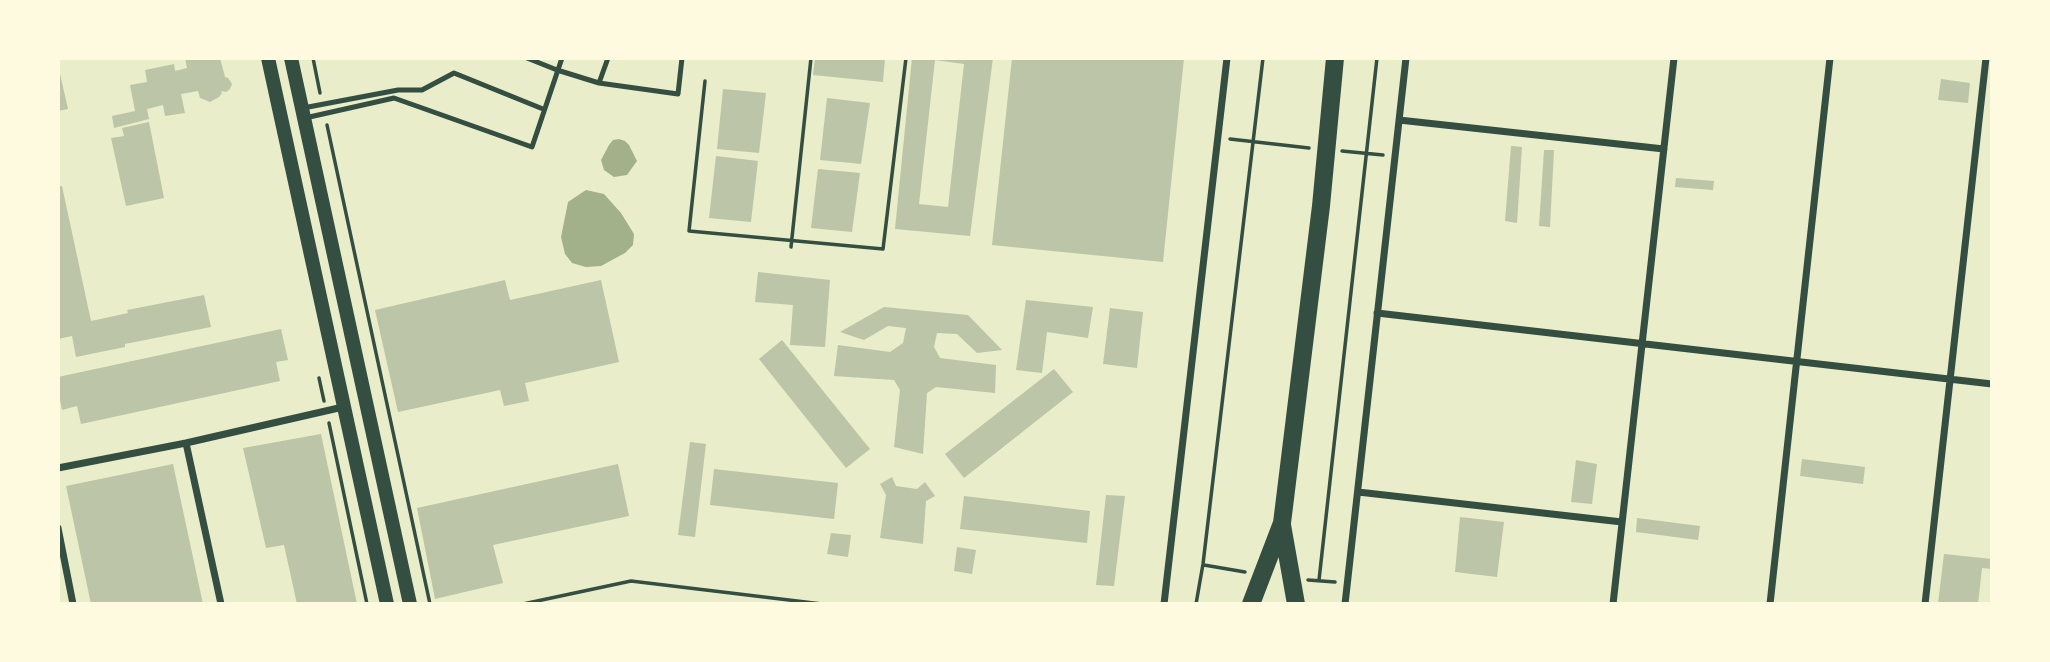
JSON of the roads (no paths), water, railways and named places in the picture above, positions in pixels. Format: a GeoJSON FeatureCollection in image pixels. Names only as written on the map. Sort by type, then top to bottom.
{"type":"FeatureCollection","features":[{"type":"Feature","properties":{"kind":"main road"},"geometry":{"type":"LineString","coordinates":[[268,58],[387,604]]}},
{"type":"Feature","properties":{"kind":"main road"},"geometry":{"type":"LineString","coordinates":[[292,58],[410,604]]}},
{"type":"Feature","properties":{"kind":"main road"},"geometry":{"type":"LineString","coordinates":[[1251,604],[1282,523],[1321,206],[1335,58]]}},
{"type":"Feature","properties":{"kind":"main road"},"geometry":{"type":"LineString","coordinates":[[1282,523],[1296,604]]}},
{"type":"Feature","properties":{"kind":"street"},"geometry":{"type":"LineString","coordinates":[[1164,604],[1227,58]]}},
{"type":"Feature","properties":{"kind":"street"},"geometry":{"type":"LineString","coordinates":[[1345,604],[1406,58]]}},
{"type":"Feature","properties":{"kind":"street"},"geometry":{"type":"LineString","coordinates":[[1613,604],[1674,58]]}},
{"type":"Feature","properties":{"kind":"street"},"geometry":{"type":"LineString","coordinates":[[1770,604],[1830,58]]}},
{"type":"Feature","properties":{"kind":"street"},"geometry":{"type":"LineString","coordinates":[[1924,604],[1986,58]]}},
{"type":"Feature","properties":{"kind":"street"},"geometry":{"type":"LineString","coordinates":[[1399,120],[1664,149]]}},
{"type":"Feature","properties":{"kind":"street"},"geometry":{"type":"LineString","coordinates":[[1377,313],[1992,384]]}},
{"type":"Feature","properties":{"kind":"street"},"geometry":{"type":"LineString","coordinates":[[58,468],[186,443],[344,407]]}},
{"type":"Feature","properties":{"kind":"street"},"geometry":{"type":"LineString","coordinates":[[186,443],[221,604]]}},
{"type":"Feature","properties":{"kind":"street"},"geometry":{"type":"LineString","coordinates":[[1358,492],[1622,522]]}},
{"type":"Feature","properties":{"kind":"street"},"geometry":{"type":"LineString","coordinates":[[58,528],[73,604]]}},
{"type":"Feature","properties":{"kind":"lane"},"geometry":{"type":"LineString","coordinates":[[527,58],[599,83],[678,94],[682,58]]}},
{"type":"Feature","properties":{"kind":"lane"},"geometry":{"type":"LineString","coordinates":[[304,113],[324,113],[394,98],[532,146],[562,58]]}},
{"type":"Feature","properties":{"kind":"lane"},"geometry":{"type":"LineString","coordinates":[[599,83],[608,58]]}},
{"type":"Feature","properties":{"kind":"lane"},"geometry":{"type":"LineString","coordinates":[[304,113],[323,104],[398,90],[422,90],[454,73],[543,109]]}}]}
